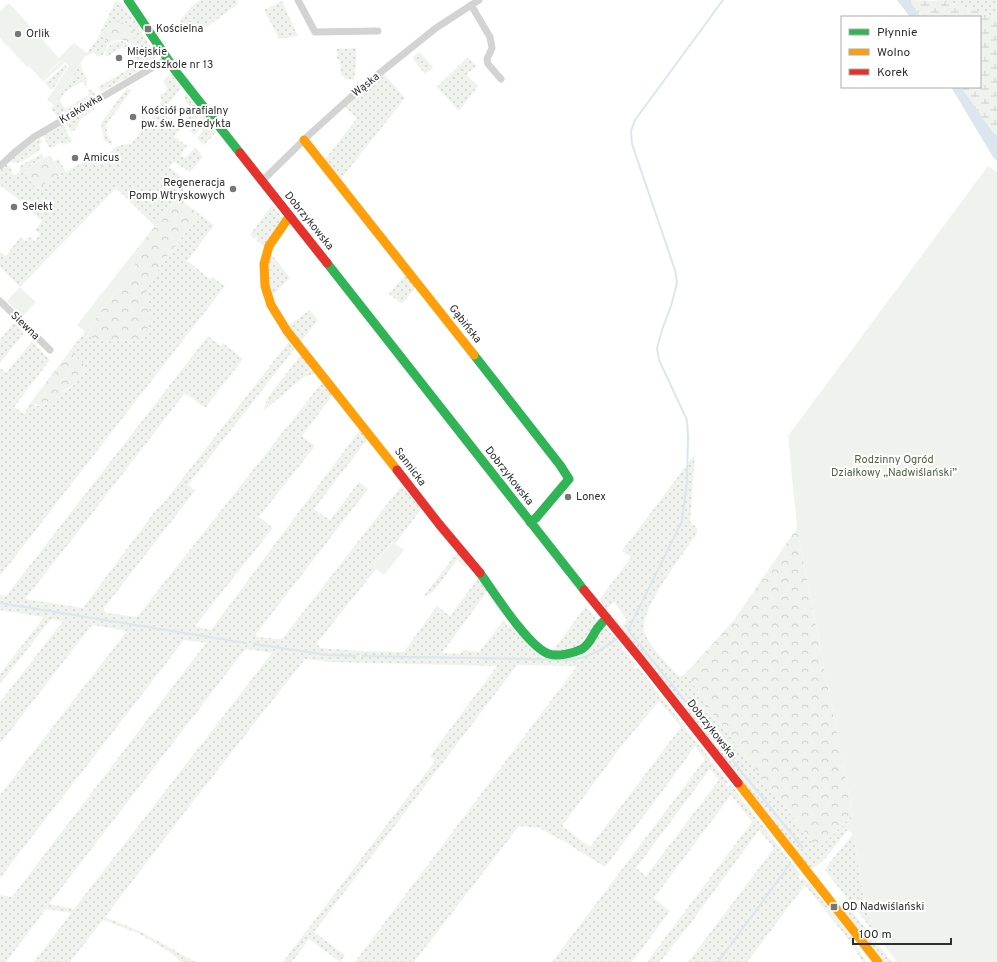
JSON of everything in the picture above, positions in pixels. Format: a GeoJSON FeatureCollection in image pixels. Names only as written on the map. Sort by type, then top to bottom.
{"type":"FeatureCollection","features":[{"type":"Feature","properties":{"kind":"main road","name":"Dobrzykowska"},"geometry":{"type":"LineString","coordinates":[[128,0],[167,59],[290,217],[878,962]]}},
{"type":"Feature","properties":{"kind":"main road","name":"Gąbińska"},"geometry":{"type":"LineString","coordinates":[[304,140],[518,411],[569,479],[536,518],[530,522]]}},
{"type":"Feature","properties":{"kind":"main road","name":"Sannicka"},"geometry":{"type":"LineString","coordinates":[[290,217],[267,249],[264,261],[263,273],[274,311],[313,364],[368,432],[433,517],[480,573],[505,609],[533,643],[542,650],[551,654],[574,653],[584,649],[591,641],[600,624],[607,618]]}},
{"type":"Feature","properties":{"kind":"street"},"geometry":{"type":"LineString","coordinates":[[298,0],[315,32],[378,31]]}},
{"type":"Feature","properties":{"kind":"street","name":"Wąska"},"geometry":{"type":"LineString","coordinates":[[262,181],[352,96],[436,28],[479,0]]}},
{"type":"Feature","properties":{"kind":"street"},"geometry":{"type":"LineString","coordinates":[[471,5],[490,37],[492,48],[487,59],[488,64],[501,79]]}},
{"type":"Feature","properties":{"kind":"street","name":"Krakówka"},"geometry":{"type":"LineString","coordinates":[[0,166],[14,152],[34,137],[167,59]]}},
{"type":"Feature","properties":{"kind":"street","name":"Siewna"},"geometry":{"type":"LineString","coordinates":[[0,301],[50,350]]}},
{"type":"Feature","properties":{"kind":"green space"},"geometry":{"type":"Polygon","coordinates":[[[116,0],[121,3],[132,16],[156,56],[155,61],[139,70],[132,57],[134,33],[132,29],[106,42],[108,45],[103,55],[99,57],[94,52],[86,56],[98,38],[116,0]]]}},
{"type":"Feature","properties":{"kind":"green space"},"geometry":{"type":"Polygon","coordinates":[[[200,0],[236,0],[238,4],[196,35],[179,22],[191,7],[200,0]]]}},
{"type":"Feature","properties":{"kind":"green space"},"geometry":{"type":"Polygon","coordinates":[[[911,0],[942,1],[997,17],[997,140],[962,88],[981,88],[981,16],[919,16],[911,0]]]}},
{"type":"Feature","properties":{"kind":"green space"},"geometry":{"type":"Polygon","coordinates":[[[930,0],[997,0],[997,17],[942,1],[930,0]]]}},
{"type":"Feature","properties":{"kind":"green space"},"geometry":{"type":"Polygon","coordinates":[[[282,1],[298,36],[279,39],[264,10],[282,1]]]}},
{"type":"Feature","properties":{"kind":"green space","name":"Orlik"},"geometry":{"type":"Polygon","coordinates":[[[9,3],[61,60],[41,79],[29,66],[27,67],[0,38],[0,11],[9,3]]]}},
{"type":"Feature","properties":{"kind":"green space"},"geometry":{"type":"Polygon","coordinates":[[[116,22],[121,22],[132,29],[134,41],[132,45],[126,41],[120,40],[114,41],[108,45],[105,38],[107,29],[116,22]]]}},
{"type":"Feature","properties":{"kind":"green space"},"geometry":{"type":"Polygon","coordinates":[[[121,41],[126,42],[131,47],[132,51],[130,54],[128,56],[123,47],[106,57],[108,48],[121,41]]]}},
{"type":"Feature","properties":{"kind":"green space"},"geometry":{"type":"Polygon","coordinates":[[[74,43],[87,53],[77,46],[42,80],[41,79],[61,61],[59,58],[74,43]]]}},
{"type":"Feature","properties":{"kind":"green space"},"geometry":{"type":"Polygon","coordinates":[[[77,46],[87,53],[54,105],[47,100],[69,66],[65,62],[43,82],[42,80],[77,46]]]}},
{"type":"Feature","properties":{"kind":"green space"},"geometry":{"type":"Polygon","coordinates":[[[356,48],[354,80],[346,79],[341,75],[340,61],[337,58],[337,49],[356,48]]]}},
{"type":"Feature","properties":{"kind":"green space"},"geometry":{"type":"Polygon","coordinates":[[[419,52],[433,67],[425,74],[413,59],[413,57],[419,52]]]}},
{"type":"Feature","properties":{"kind":"green space"},"geometry":{"type":"Polygon","coordinates":[[[468,57],[476,66],[466,75],[478,86],[459,111],[437,87],[468,57]]]}},
{"type":"Feature","properties":{"kind":"green space"},"geometry":{"type":"Polygon","coordinates":[[[81,63],[87,85],[85,86],[83,81],[66,91],[60,100],[65,109],[89,95],[88,90],[92,90],[96,96],[59,118],[51,109],[81,63]]]}},
{"type":"Feature","properties":{"kind":"green space"},"geometry":{"type":"Polygon","coordinates":[[[65,65],[67,67],[53,89],[50,89],[45,83],[65,65]]]}},
{"type":"Feature","properties":{"kind":"green space"},"geometry":{"type":"Polygon","coordinates":[[[134,66],[137,72],[101,92],[98,87],[134,66]]]}},
{"type":"Feature","properties":{"kind":"green space"},"geometry":{"type":"Polygon","coordinates":[[[384,74],[405,98],[340,180],[324,161],[357,118],[344,106],[384,74]]]}},
{"type":"Feature","properties":{"kind":"green space"},"geometry":{"type":"Polygon","coordinates":[[[169,75],[172,75],[181,88],[163,111],[159,108],[161,101],[160,94],[167,90],[167,86],[163,82],[169,75]]]}},
{"type":"Feature","properties":{"kind":"green space"},"geometry":{"type":"Polygon","coordinates":[[[127,88],[131,91],[106,125],[108,137],[112,141],[111,145],[104,140],[101,123],[127,88]]]}},
{"type":"Feature","properties":{"kind":"green space"},"geometry":{"type":"Polygon","coordinates":[[[186,94],[201,113],[188,129],[183,126],[185,123],[184,122],[193,109],[186,102],[184,96],[186,94]]]}},
{"type":"Feature","properties":{"kind":"green space"},"geometry":{"type":"Polygon","coordinates":[[[93,106],[95,109],[81,119],[76,129],[71,132],[65,123],[93,106]]]}},
{"type":"Feature","properties":{"kind":"green space"},"geometry":{"type":"Polygon","coordinates":[[[158,110],[181,127],[174,136],[187,146],[180,156],[186,158],[195,147],[203,157],[190,172],[174,162],[169,167],[189,183],[155,226],[116,188],[20,287],[0,267],[0,252],[6,256],[20,237],[26,241],[29,237],[35,241],[40,234],[35,230],[42,221],[33,213],[34,212],[0,185],[0,171],[6,164],[11,168],[12,174],[15,175],[19,172],[21,165],[42,154],[44,158],[25,169],[36,189],[61,174],[54,161],[58,159],[66,172],[92,157],[101,161],[105,159],[117,146],[132,143],[149,121],[154,124],[156,121],[152,118],[158,110]]]}},
{"type":"Feature","properties":{"kind":"green space"},"geometry":{"type":"Polygon","coordinates":[[[202,114],[216,132],[204,145],[197,139],[203,130],[200,128],[195,135],[190,131],[202,114]]]}},
{"type":"Feature","properties":{"kind":"green space"},"geometry":{"type":"Polygon","coordinates":[[[63,124],[72,141],[64,145],[61,142],[52,148],[49,147],[43,136],[63,124]]]}},
{"type":"Feature","properties":{"kind":"green space"},"geometry":{"type":"Polygon","coordinates":[[[40,138],[43,142],[39,144],[41,149],[22,162],[14,163],[10,161],[22,150],[40,138]]]}},
{"type":"Feature","properties":{"kind":"green space"},"geometry":{"type":"Polygon","coordinates":[[[50,155],[61,174],[36,189],[25,169],[50,155]]]}},
{"type":"Feature","properties":{"kind":"green space","name":"Rodzinny Ogród Działkowy „Nadwiślański”"},"geometry":{"type":"Polygon","coordinates":[[[988,166],[997,172],[997,962],[897,962],[880,940],[866,910],[853,834],[845,829],[853,818],[853,815],[797,528],[788,436],[988,166]]]}},
{"type":"Feature","properties":{"kind":"green space"},"geometry":{"type":"Polygon","coordinates":[[[178,197],[195,211],[194,222],[163,261],[146,288],[151,320],[148,328],[141,337],[134,341],[117,340],[106,342],[87,336],[85,332],[137,266],[128,260],[178,197]]]}},
{"type":"Feature","properties":{"kind":"green space"},"geometry":{"type":"Polygon","coordinates":[[[272,205],[284,220],[266,248],[256,240],[256,237],[254,238],[250,235],[272,205]]]}},
{"type":"Feature","properties":{"kind":"green space"},"geometry":{"type":"Polygon","coordinates":[[[195,211],[214,225],[187,261],[210,279],[212,277],[225,286],[0,576],[0,368],[6,373],[32,341],[50,360],[14,407],[24,414],[31,402],[37,406],[44,405],[57,397],[59,393],[70,388],[76,383],[87,369],[77,357],[69,352],[85,332],[87,336],[106,342],[117,340],[134,341],[147,300],[146,288],[163,261],[194,222],[195,211]]]}},
{"type":"Feature","properties":{"kind":"green space"},"geometry":{"type":"Polygon","coordinates":[[[269,251],[290,278],[270,298],[267,286],[269,251]]]}},
{"type":"Feature","properties":{"kind":"green space"},"geometry":{"type":"Polygon","coordinates":[[[128,260],[137,266],[85,332],[77,325],[128,260]]]}},
{"type":"Feature","properties":{"kind":"green space"},"geometry":{"type":"Polygon","coordinates":[[[407,273],[417,286],[402,304],[389,294],[407,273]]]}},
{"type":"Feature","properties":{"kind":"green space"},"geometry":{"type":"Polygon","coordinates":[[[20,287],[36,302],[22,317],[7,301],[20,287]]]}},
{"type":"Feature","properties":{"kind":"green space"},"geometry":{"type":"Polygon","coordinates":[[[309,310],[318,320],[300,343],[287,327],[309,310]]]}},
{"type":"Feature","properties":{"kind":"green space"},"geometry":{"type":"Polygon","coordinates":[[[14,322],[24,333],[0,363],[0,340],[14,322]]]}},
{"type":"Feature","properties":{"kind":"green space"},"geometry":{"type":"Polygon","coordinates":[[[208,336],[221,346],[223,343],[243,359],[205,408],[185,393],[25,599],[83,608],[155,511],[165,501],[291,339],[318,373],[304,377],[263,411],[268,397],[301,355],[295,348],[188,485],[195,491],[104,608],[104,611],[107,613],[137,617],[324,380],[334,393],[302,436],[315,446],[259,517],[273,528],[195,626],[211,630],[362,427],[369,437],[314,509],[330,520],[359,482],[368,489],[256,634],[257,637],[283,638],[402,485],[422,508],[395,544],[392,542],[373,566],[376,569],[317,643],[320,648],[404,652],[437,606],[450,616],[480,576],[489,589],[442,653],[460,654],[463,650],[479,652],[504,620],[509,627],[514,623],[528,641],[559,656],[594,640],[605,625],[635,664],[633,666],[635,669],[638,667],[728,782],[725,784],[728,787],[731,785],[801,875],[798,877],[801,880],[803,878],[810,884],[851,936],[866,962],[863,962],[848,939],[805,885],[747,962],[688,962],[774,848],[759,830],[660,962],[647,962],[752,822],[731,795],[654,898],[670,911],[632,962],[552,962],[705,759],[695,746],[605,867],[539,828],[519,826],[414,962],[355,962],[577,666],[517,665],[314,932],[345,955],[340,962],[309,939],[292,962],[283,962],[435,761],[430,756],[497,666],[331,662],[305,659],[191,804],[105,917],[141,932],[196,962],[181,962],[170,952],[138,933],[103,920],[70,962],[34,962],[71,913],[46,909],[6,962],[0,962],[0,895],[12,897],[206,643],[184,640],[0,878],[0,795],[127,631],[93,625],[91,626],[0,744],[0,702],[63,621],[51,619],[0,684],[0,674],[44,617],[0,610],[0,595],[6,596],[208,336]],[[247,649],[243,652],[49,904],[74,909],[272,653],[247,649]],[[659,701],[620,748],[562,826],[590,847],[681,727],[659,701]],[[710,769],[636,868],[646,876],[719,780],[710,769]]]}},
{"type":"Feature","properties":{"kind":"green space"},"geometry":{"type":"Polygon","coordinates":[[[69,352],[77,357],[87,369],[76,383],[59,393],[53,402],[38,405],[31,402],[69,352]]]}},
{"type":"Feature","properties":{"kind":"green space"},"geometry":{"type":"Polygon","coordinates":[[[695,454],[690,522],[697,528],[697,534],[673,567],[655,596],[644,622],[644,631],[653,648],[675,673],[680,677],[685,674],[698,690],[701,699],[818,849],[853,815],[854,822],[824,860],[813,868],[809,867],[613,618],[612,614],[622,626],[627,620],[614,602],[606,610],[603,608],[603,604],[600,599],[631,557],[622,551],[695,454]]]}},
{"type":"Feature","properties":{"kind":"green space"},"geometry":{"type":"Polygon","coordinates":[[[797,528],[853,815],[818,849],[701,699],[698,690],[685,674],[734,620],[797,528]]]}},
{"type":"Feature","properties":{"kind":"green space"},"geometry":{"type":"Polygon","coordinates":[[[393,542],[404,550],[384,575],[373,566],[393,542]]]}},
{"type":"Feature","properties":{"kind":"green space"},"geometry":{"type":"Polygon","coordinates":[[[459,550],[469,563],[466,568],[457,560],[433,592],[423,597],[459,550]]]}},
{"type":"Feature","properties":{"kind":"green space"},"geometry":{"type":"Polygon","coordinates":[[[586,606],[598,621],[584,645],[551,653],[586,606]]]}},
{"type":"Feature","properties":{"kind":"green space"},"geometry":{"type":"Polygon","coordinates":[[[853,834],[866,910],[880,940],[825,870],[853,834]]]}},
{"type":"Feature","properties":{"kind":"green space"},"geometry":{"type":"Polygon","coordinates":[[[847,905],[892,962],[883,962],[859,932],[844,908],[847,905]]]}},
{"type":"Feature","properties":{"kind":"shaded area"},"geometry":{"type":"Polygon","coordinates":[[[897,0],[911,0],[919,16],[909,16],[897,0]]]}},
{"type":"Feature","properties":{"kind":"shaded area"},"geometry":{"type":"Polygon","coordinates":[[[952,88],[962,88],[994,134],[997,140],[997,161],[993,157],[952,88]]]}},
{"type":"Feature","properties":{"kind":"waterway"},"geometry":{"type":"LineString","coordinates":[[723,0],[635,120],[631,131],[632,144],[675,270],[677,283],[657,348],[659,360],[687,420],[688,437],[687,482],[682,521],[628,630],[802,847]]}},
{"type":"Feature","properties":{"kind":"waterway"},"geometry":{"type":"LineString","coordinates":[[0,603],[246,643]]}},
{"type":"Feature","properties":{"kind":"waterway"},"geometry":{"type":"LineString","coordinates":[[363,656],[569,660],[582,658],[594,653],[616,639]]}},
{"type":"Feature","properties":{"kind":"waterway"},"geometry":{"type":"LineString","coordinates":[[254,644],[327,655],[356,656]]}},
{"type":"Feature","properties":{"kind":"waterway"},"geometry":{"type":"LineString","coordinates":[[718,962],[790,864]]}},
{"type":"Feature","properties":{"kind":"traffic: fast"},"geometry":{"type":"LineString","coordinates":[[128,0],[177,73],[240,153]]}},
{"type":"Feature","properties":{"kind":"traffic: fast"},"geometry":{"type":"LineString","coordinates":[[327,263],[584,590]]}},
{"type":"Feature","properties":{"kind":"traffic: fast"},"geometry":{"type":"LineString","coordinates":[[474,355],[560,465],[569,479],[536,518],[530,522]]}},
{"type":"Feature","properties":{"kind":"traffic: fast"},"geometry":{"type":"LineString","coordinates":[[480,573],[502,605],[522,630],[541,650],[549,654],[566,654],[582,649],[587,645],[597,629],[607,618]]}},
{"type":"Feature","properties":{"kind":"traffic: slow"},"geometry":{"type":"LineString","coordinates":[[304,140],[474,355]]}},
{"type":"Feature","properties":{"kind":"traffic: slow"},"geometry":{"type":"LineString","coordinates":[[289,217],[269,246],[264,264],[265,286],[271,305],[287,331],[397,470]]}},
{"type":"Feature","properties":{"kind":"traffic: slow"},"geometry":{"type":"LineString","coordinates":[[738,783],[878,962]]}},
{"type":"Feature","properties":{"kind":"traffic: jam"},"geometry":{"type":"LineString","coordinates":[[240,153],[327,263]]}},
{"type":"Feature","properties":{"kind":"traffic: jam"},"geometry":{"type":"LineString","coordinates":[[397,470],[480,573]]}},
{"type":"Feature","properties":{"kind":"traffic: jam"},"geometry":{"type":"LineString","coordinates":[[584,590],[738,783]]}},
{"type":"Feature","properties":{"kind":"place","name":"Kościelna"},"geometry":{"type":"Point","coordinates":[148,29]}},
{"type":"Feature","properties":{"kind":"place","name":"Orlik"},"geometry":{"type":"Point","coordinates":[18,34]}},
{"type":"Feature","properties":{"kind":"place","name":"Miejskie Przedszkole nr 13"},"geometry":{"type":"Point","coordinates":[119,58]}},
{"type":"Feature","properties":{"kind":"place","name":"Kościół parafialny pw. św. Benedykta"},"geometry":{"type":"Point","coordinates":[133,117]}},
{"type":"Feature","properties":{"kind":"place","name":"Amicus"},"geometry":{"type":"Point","coordinates":[75,158]}},
{"type":"Feature","properties":{"kind":"place","name":"Regeneracja Pomp Wtryskowych"},"geometry":{"type":"Point","coordinates":[233,189]}},
{"type":"Feature","properties":{"kind":"place","name":"Selekt"},"geometry":{"type":"Point","coordinates":[14,207]}},
{"type":"Feature","properties":{"kind":"place","name":"Lonex"},"geometry":{"type":"Point","coordinates":[568,497]}},
{"type":"Feature","properties":{"kind":"place","name":"OD Nadwiślański"},"geometry":{"type":"Point","coordinates":[834,907]}}]}
